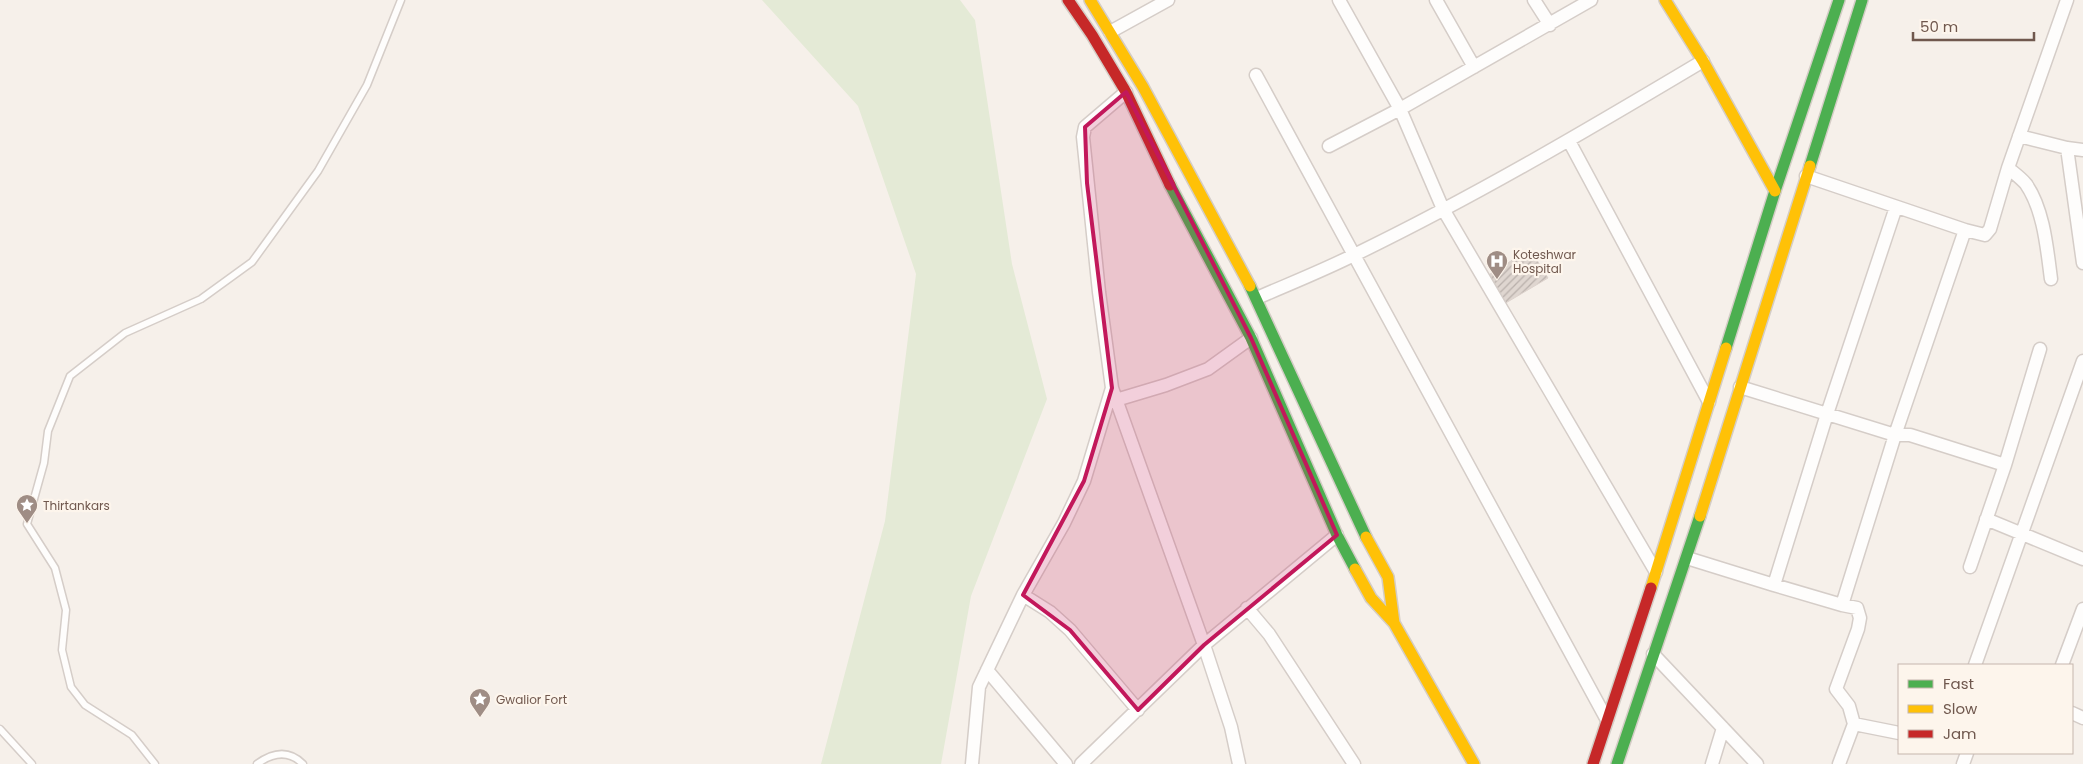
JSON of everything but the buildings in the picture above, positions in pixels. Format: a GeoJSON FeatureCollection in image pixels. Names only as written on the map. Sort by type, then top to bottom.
{"type":"FeatureCollection","features":[{"type":"Feature","properties":{"kind":"street"},"geometry":{"type":"LineString","coordinates":[[1068,0],[1092,35],[1126,92],[1176,198],[1251,338],[1337,535],[1371,598],[1394,623],[1474,764]]}},
{"type":"Feature","properties":{"kind":"street"},"geometry":{"type":"LineString","coordinates":[[1090,0],[1142,87],[1257,298],[1362,529],[1388,577],[1394,623]]}},
{"type":"Feature","properties":{"kind":"street"},"geometry":{"type":"LineString","coordinates":[[1110,32],[1168,0]]}},
{"type":"Feature","properties":{"kind":"street"},"geometry":{"type":"LineString","coordinates":[[1339,0],[1400,109],[1443,209],[1656,572]]}},
{"type":"Feature","properties":{"kind":"street"},"geometry":{"type":"LineString","coordinates":[[1436,0],[1474,67]]}},
{"type":"Feature","properties":{"kind":"street"},"geometry":{"type":"LineString","coordinates":[[1534,0],[1550,25]]}},
{"type":"Feature","properties":{"kind":"street"},"geometry":{"type":"LineString","coordinates":[[1329,146],[1400,109],[1591,0]]}},
{"type":"Feature","properties":{"kind":"street"},"geometry":{"type":"LineString","coordinates":[[1665,0],[1703,61],[1775,191]]}},
{"type":"Feature","properties":{"kind":"street"},"geometry":{"type":"LineString","coordinates":[[1593,764],[1656,572],[1775,191],[1839,0]]}},
{"type":"Feature","properties":{"kind":"street"},"geometry":{"type":"LineString","coordinates":[[1617,764],[1687,558],[1862,0]]}},
{"type":"Feature","properties":{"kind":"street"},"geometry":{"type":"LineString","coordinates":[[1806,176],[1965,230],[1985,235],[1990,229],[2008,168],[2066,0]]}},
{"type":"Feature","properties":{"kind":"street"},"geometry":{"type":"LineString","coordinates":[[1257,298],[1354,255],[1443,209],[1569,142],[1703,61]]}},
{"type":"Feature","properties":{"kind":"street"},"geometry":{"type":"LineString","coordinates":[[1256,74],[1607,720]]}},
{"type":"Feature","properties":{"kind":"street"},"geometry":{"type":"LineString","coordinates":[[1126,92],[1085,127],[1083,137],[1097,274],[1114,394],[1204,645],[1231,728],[1239,764]]}},
{"type":"Feature","properties":{"kind":"street"},"geometry":{"type":"LineString","coordinates":[[2019,136],[2083,150]]}},
{"type":"Feature","properties":{"kind":"street"},"geometry":{"type":"LineString","coordinates":[[1569,142],[1709,402]]}},
{"type":"Feature","properties":{"kind":"street"},"geometry":{"type":"LineString","coordinates":[[2067,148],[2083,263]]}},
{"type":"Feature","properties":{"kind":"street"},"geometry":{"type":"LineString","coordinates":[[2008,168],[2025,184],[2032,197],[2044,230],[2051,279]]}},
{"type":"Feature","properties":{"kind":"street"},"geometry":{"type":"LineString","coordinates":[[1774,585],[1896,207]]}},
{"type":"Feature","properties":{"kind":"street"},"geometry":{"type":"LineString","coordinates":[[1842,605],[1895,435],[1965,230]]}},
{"type":"Feature","properties":{"kind":"street"},"geometry":{"type":"LineString","coordinates":[[1114,394],[1166,385],[1208,369],[1251,338]]}},
{"type":"Feature","properties":{"kind":"street"},"geometry":{"type":"LineString","coordinates":[[1970,567],[2005,465],[2040,350]]}},
{"type":"Feature","properties":{"kind":"street"},"geometry":{"type":"LineString","coordinates":[[1975,664],[2083,361]]}},
{"type":"Feature","properties":{"kind":"street"},"geometry":{"type":"LineString","coordinates":[[1740,386],[1895,435],[1918,438],[2005,465]]}},
{"type":"Feature","properties":{"kind":"street"},"geometry":{"type":"LineString","coordinates":[[972,764],[979,687],[1023,595],[1064,524],[1084,481],[1114,394]]}},
{"type":"Feature","properties":{"kind":"street"},"geometry":{"type":"LineString","coordinates":[[1986,519],[2083,559]]}},
{"type":"Feature","properties":{"kind":"street"},"geometry":{"type":"LineString","coordinates":[[1081,764],[1204,645],[1337,535]]}},
{"type":"Feature","properties":{"kind":"street"},"geometry":{"type":"LineString","coordinates":[[1687,558],[1857,608],[1860,618],[1858,628],[1836,689],[1849,706],[1854,724],[1840,764]]}},
{"type":"Feature","properties":{"kind":"street"},"geometry":{"type":"LineString","coordinates":[[1023,595],[1050,612],[1070,630],[1138,710]]}},
{"type":"Feature","properties":{"kind":"street"},"geometry":{"type":"LineString","coordinates":[[1247,608],[1270,634],[1354,764]]}},
{"type":"Feature","properties":{"kind":"street"},"geometry":{"type":"LineString","coordinates":[[2062,664],[2083,609]]}},
{"type":"Feature","properties":{"kind":"street"},"geometry":{"type":"LineString","coordinates":[[1653,654],[1757,764]]}},
{"type":"Feature","properties":{"kind":"street"},"geometry":{"type":"LineString","coordinates":[[987,670],[1066,764]]}},
{"type":"Feature","properties":{"kind":"street"},"geometry":{"type":"LineString","coordinates":[[1854,724],[1898,733]]}},
{"type":"Feature","properties":{"kind":"street"},"geometry":{"type":"LineString","coordinates":[[1712,764],[1723,728]]}},
{"type":"Feature","properties":{"kind":"lane"},"geometry":{"type":"LineString","coordinates":[[155,764],[132,735],[86,704],[71,687],[62,650],[66,610],[55,568],[27,524],[44,463],[48,431],[70,376],[125,333],[201,299],[252,262],[318,171],[367,84],[401,0]]}},
{"type":"Feature","properties":{"kind":"lane"},"geometry":{"type":"LineString","coordinates":[[0,729],[32,764]]}},
{"type":"Feature","properties":{"kind":"lane"},"geometry":{"type":"LineString","coordinates":[[257,764],[268,756],[282,753],[297,758],[302,764]]}},
{"type":"Feature","properties":{"kind":"highlighted area"},"geometry":{"type":"Polygon","coordinates":[[[1126,92],[1251,338],[1337,535],[1204,645],[1138,710],[1070,630],[1023,595],[1084,481],[1112,388],[1087,183],[1085,127],[1126,92]]]}},
{"type":"Feature","properties":{"kind":"green space"},"geometry":{"type":"Polygon","coordinates":[[[762,0],[960,0],[975,20],[1012,264],[1047,399],[971,596],[941,764],[821,764],[885,521],[916,274],[858,106],[762,0]]]}},
{"type":"Feature","properties":{"kind":"traffic: fast"},"geometry":{"type":"LineString","coordinates":[[1726,348],[1775,191],[1839,0]]}},
{"type":"Feature","properties":{"kind":"traffic: fast"},"geometry":{"type":"LineString","coordinates":[[1810,166],[1862,0]]}},
{"type":"Feature","properties":{"kind":"traffic: fast"},"geometry":{"type":"LineString","coordinates":[[1170,185],[1251,338],[1337,535],[1355,569]]}},
{"type":"Feature","properties":{"kind":"traffic: fast"},"geometry":{"type":"LineString","coordinates":[[1250,286],[1366,537]]}},
{"type":"Feature","properties":{"kind":"traffic: fast"},"geometry":{"type":"LineString","coordinates":[[1617,764],[1700,516]]}},
{"type":"Feature","properties":{"kind":"traffic: slow"},"geometry":{"type":"LineString","coordinates":[[1090,0],[1143,87],[1250,286]]}},
{"type":"Feature","properties":{"kind":"traffic: slow"},"geometry":{"type":"LineString","coordinates":[[1665,0],[1703,61],[1775,191]]}},
{"type":"Feature","properties":{"kind":"traffic: slow"},"geometry":{"type":"LineString","coordinates":[[1700,516],[1810,166]]}},
{"type":"Feature","properties":{"kind":"traffic: slow"},"geometry":{"type":"LineString","coordinates":[[1651,588],[1726,348]]}},
{"type":"Feature","properties":{"kind":"traffic: slow"},"geometry":{"type":"LineString","coordinates":[[1366,537],[1388,577],[1394,623]]}},
{"type":"Feature","properties":{"kind":"traffic: slow"},"geometry":{"type":"LineString","coordinates":[[1355,569],[1371,598],[1394,623],[1474,764]]}},
{"type":"Feature","properties":{"kind":"traffic: jam"},"geometry":{"type":"LineString","coordinates":[[1068,0],[1092,35],[1126,92],[1170,185]]}},
{"type":"Feature","properties":{"kind":"traffic: jam"},"geometry":{"type":"LineString","coordinates":[[1593,764],[1651,588]]}},
{"type":"Feature","properties":{"kind":"place","name":"Koteshwar Hospital"},"geometry":{"type":"Point","coordinates":[1497,280]}},
{"type":"Feature","properties":{"kind":"place","name":"Thirtankars"},"geometry":{"type":"Point","coordinates":[27,524]}},
{"type":"Feature","properties":{"kind":"place","name":"Gwalior Fort"},"geometry":{"type":"Point","coordinates":[480,718]}}]}
